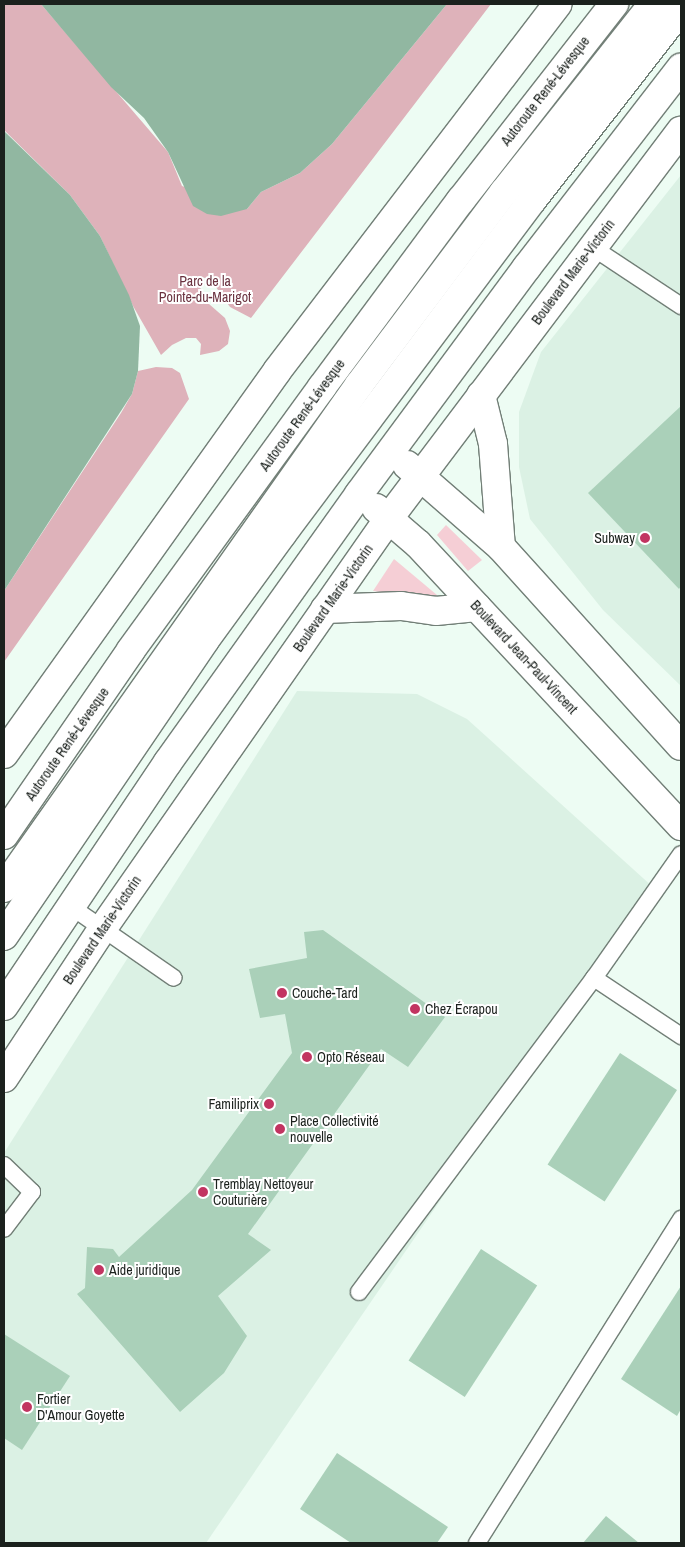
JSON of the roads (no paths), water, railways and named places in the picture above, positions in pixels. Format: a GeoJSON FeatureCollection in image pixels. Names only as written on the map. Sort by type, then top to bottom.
{"type":"FeatureCollection","features":[{"type":"Feature","properties":{"kind":"main road"},"geometry":{"type":"LineString","coordinates":[[4,754],[277,371],[558,4]]}},
{"type":"Feature","properties":{"kind":"main road","name":"Autoroute René-Lévesque"},"geometry":{"type":"LineString","coordinates":[[4,835],[132,650],[327,380],[460,200],[614,4]]}},
{"type":"Feature","properties":{"kind":"main road"},"geometry":{"type":"LineString","coordinates":[[4,888],[359,385],[504,192],[653,4]]}},
{"type":"Feature","properties":{"kind":"main road"},"geometry":{"type":"LineString","coordinates":[[4,936],[205,640],[294,517],[532,199],[681,9]]}},
{"type":"Feature","properties":{"kind":"main road"},"geometry":{"type":"LineString","coordinates":[[4,1006],[168,762],[359,494],[681,68]]}},
{"type":"Feature","properties":{"kind":"main road","name":"Boulevard Marie-Victorin"},"geometry":{"type":"LineString","coordinates":[[4,1078],[103,928],[389,518],[681,131]]}},
{"type":"Feature","properties":{"kind":"main road"},"geometry":{"type":"LineString","coordinates":[[481,394],[493,444],[501,547]]}},
{"type":"Feature","properties":{"kind":"main road"},"geometry":{"type":"LineString","coordinates":[[390,452],[420,475],[501,547],[681,746]]}},
{"type":"Feature","properties":{"kind":"main road","name":"Boulevard Jean-Paul-Vincent"},"geometry":{"type":"LineString","coordinates":[[359,494],[389,518],[477,607],[681,826]]}},
{"type":"Feature","properties":{"kind":"main road"},"geometry":{"type":"LineString","coordinates":[[325,609],[401,606],[436,611],[477,607]]}},
{"type":"Feature","properties":{"kind":"lane"},"geometry":{"type":"LineString","coordinates":[[592,248],[681,306]]}},
{"type":"Feature","properties":{"kind":"lane"},"geometry":{"type":"LineString","coordinates":[[359,1292],[594,978],[681,854]]}},
{"type":"Feature","properties":{"kind":"lane"},"geometry":{"type":"LineString","coordinates":[[70,906],[174,978]]}},
{"type":"Feature","properties":{"kind":"lane"},"geometry":{"type":"LineString","coordinates":[[594,978],[681,1036]]}},
{"type":"Feature","properties":{"kind":"lane"},"geometry":{"type":"LineString","coordinates":[[4,1165],[32,1192],[4,1229]]}},
{"type":"Feature","properties":{"kind":"lane"},"geometry":{"type":"LineString","coordinates":[[477,1543],[681,1219]]}},
{"type":"Feature","properties":{"kind":"place","name":"Subway"},"geometry":{"type":"Point","coordinates":[645,538]}},
{"type":"Feature","properties":{"kind":"place","name":"Couche-Tard"},"geometry":{"type":"Point","coordinates":[282,993]}},
{"type":"Feature","properties":{"kind":"place","name":"Chez Écrapou"},"geometry":{"type":"Point","coordinates":[415,1009]}},
{"type":"Feature","properties":{"kind":"place","name":"Opto Réseau"},"geometry":{"type":"Point","coordinates":[307,1057]}},
{"type":"Feature","properties":{"kind":"place","name":"Familiprix"},"geometry":{"type":"Point","coordinates":[269,1104]}},
{"type":"Feature","properties":{"kind":"place","name":"Place Collectivité nouvelle"},"geometry":{"type":"Point","coordinates":[280,1129]}},
{"type":"Feature","properties":{"kind":"place","name":"Tremblay Nettoyeur Couturière"},"geometry":{"type":"Point","coordinates":[203,1192]}},
{"type":"Feature","properties":{"kind":"place","name":"Aide juridique"},"geometry":{"type":"Point","coordinates":[99,1270]}},
{"type":"Feature","properties":{"kind":"place","name":"Fortier D'Amour Goyette"},"geometry":{"type":"Point","coordinates":[27,1407]}},
{"type":"Feature","properties":{"kind":"park label","name":"Parc de la Pointe-du-Marigot"},"geometry":{"type":"Point","coordinates":[205,290]}}]}
